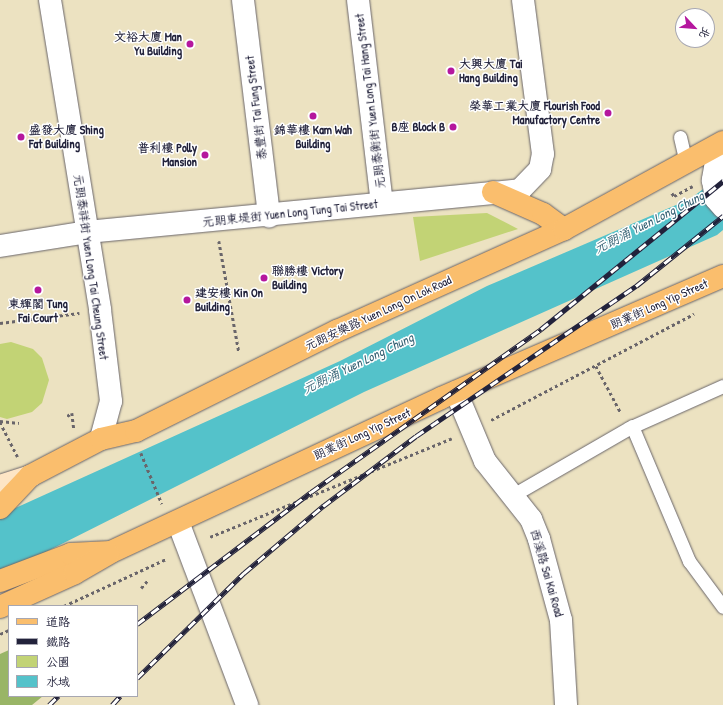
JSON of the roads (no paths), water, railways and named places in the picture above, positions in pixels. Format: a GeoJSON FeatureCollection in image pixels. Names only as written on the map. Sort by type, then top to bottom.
{"type":"FeatureCollection","features":[{"type":"Feature","properties":{"kind":"main road","name":"元朗安樂路 Yuen Long On Lok Road"},"geometry":{"type":"LineString","coordinates":[[0,486],[25,468],[101,439],[136,431],[337,331],[564,229],[686,164],[721,143]]}},
{"type":"Feature","properties":{"kind":"main road"},"geometry":{"type":"LineString","coordinates":[[494,192],[543,214],[564,229]]}},
{"type":"Feature","properties":{"kind":"main road","name":"朗業街 Long Yip Street"},"geometry":{"type":"LineString","coordinates":[[0,581],[71,554],[111,552],[456,392],[723,276]]}},
{"type":"Feature","properties":{"kind":"main road","name":"元朗安樂路 Yuen Long On Lok Road"},"geometry":{"type":"LineString","coordinates":[[0,508],[25,468]]}},
{"type":"Feature","properties":{"kind":"main road"},"geometry":{"type":"LineString","coordinates":[[0,607],[75,573],[111,552]]}},
{"type":"Feature","properties":{"kind":"street","name":"元朗泰祥街 Yuen Long Tai Cheung Street"},"geometry":{"type":"LineString","coordinates":[[50,0],[87,232],[111,401],[101,439]]}},
{"type":"Feature","properties":{"kind":"street","name":"泰豐街 Tai Fung Street"},"geometry":{"type":"LineString","coordinates":[[243,0],[269,216]]}},
{"type":"Feature","properties":{"kind":"street","name":"元朗泰衡街 Yuen Long Tai Hang Street"},"geometry":{"type":"LineString","coordinates":[[358,0],[382,203]]}},
{"type":"Feature","properties":{"kind":"street","name":"元朗東堤街 Yuen Long Tung Tai Street"},"geometry":{"type":"LineString","coordinates":[[0,246],[87,232],[269,216],[382,203],[520,190],[540,169],[543,154],[523,0]]}},
{"type":"Feature","properties":{"kind":"street"},"geometry":{"type":"LineString","coordinates":[[721,143],[713,180],[716,199],[723,207]]}},
{"type":"Feature","properties":{"kind":"street","name":"西溪路 Sai Kai Road"},"geometry":{"type":"LineString","coordinates":[[456,392],[484,461],[531,519],[561,620],[566,705]]}},
{"type":"Feature","properties":{"kind":"street"},"geometry":{"type":"LineString","coordinates":[[178,522],[247,705]]}},
{"type":"Feature","properties":{"kind":"lane"},"geometry":{"type":"LineString","coordinates":[[680,137],[686,164]]}},
{"type":"Feature","properties":{"kind":"lane"},"geometry":{"type":"LineString","coordinates":[[513,495],[630,427],[723,386]]}},
{"type":"Feature","properties":{"kind":"lane"},"geometry":{"type":"LineString","coordinates":[[630,427],[689,561],[723,607]]}},
{"type":"Feature","properties":{"kind":"water","name":"元朗涌 Yuen Long Chung"},"geometry":{"type":"Polygon","coordinates":[[[723,174],[723,230],[717,235],[364,392],[0,575],[0,515],[340,361],[487,286],[690,199],[723,174]]]}},
{"type":"Feature","properties":{"kind":"railway"},"geometry":{"type":"LineString","coordinates":[[138,623],[311,492],[541,329],[723,181]]}},
{"type":"Feature","properties":{"kind":"railway"},"geometry":{"type":"LineString","coordinates":[[138,677],[244,573],[323,506],[416,436],[636,286],[723,216]]}},
{"type":"Feature","properties":{"kind":"railway"},"geometry":{"type":"LineString","coordinates":[[49,705],[57,697]]}},
{"type":"Feature","properties":{"kind":"railway"},"geometry":{"type":"LineString","coordinates":[[112,705],[119,697]]}},
{"type":"Feature","properties":{"kind":"place","name":"文裕大廈 Man Yu Building"},"geometry":{"type":"Point","coordinates":[190,44]}},
{"type":"Feature","properties":{"kind":"place","name":"大興大廈 Tai Hang Building"},"geometry":{"type":"Point","coordinates":[451,71]}},
{"type":"Feature","properties":{"kind":"place","name":"榮華工業大廈 Flourish Food Manufactory Centre"},"geometry":{"type":"Point","coordinates":[608,113]}},
{"type":"Feature","properties":{"kind":"place","name":"錦華樓 Kam Wah Building"},"geometry":{"type":"Point","coordinates":[313,116]}},
{"type":"Feature","properties":{"kind":"place","name":"B座 Block B"},"geometry":{"type":"Point","coordinates":[453,127]}},
{"type":"Feature","properties":{"kind":"place","name":"盛發大廈 Shing Fat Building"},"geometry":{"type":"Point","coordinates":[21,137]}},
{"type":"Feature","properties":{"kind":"place","name":"普利樓 Polly Mansion"},"geometry":{"type":"Point","coordinates":[205,155]}},
{"type":"Feature","properties":{"kind":"place","name":"聯勝樓 Victory Building"},"geometry":{"type":"Point","coordinates":[264,278]}},
{"type":"Feature","properties":{"kind":"place","name":"東輝閣 Tung Fai Court"},"geometry":{"type":"Point","coordinates":[38,290]}},
{"type":"Feature","properties":{"kind":"place","name":"建安樓 Kin On Building"},"geometry":{"type":"Point","coordinates":[187,300]}}]}
